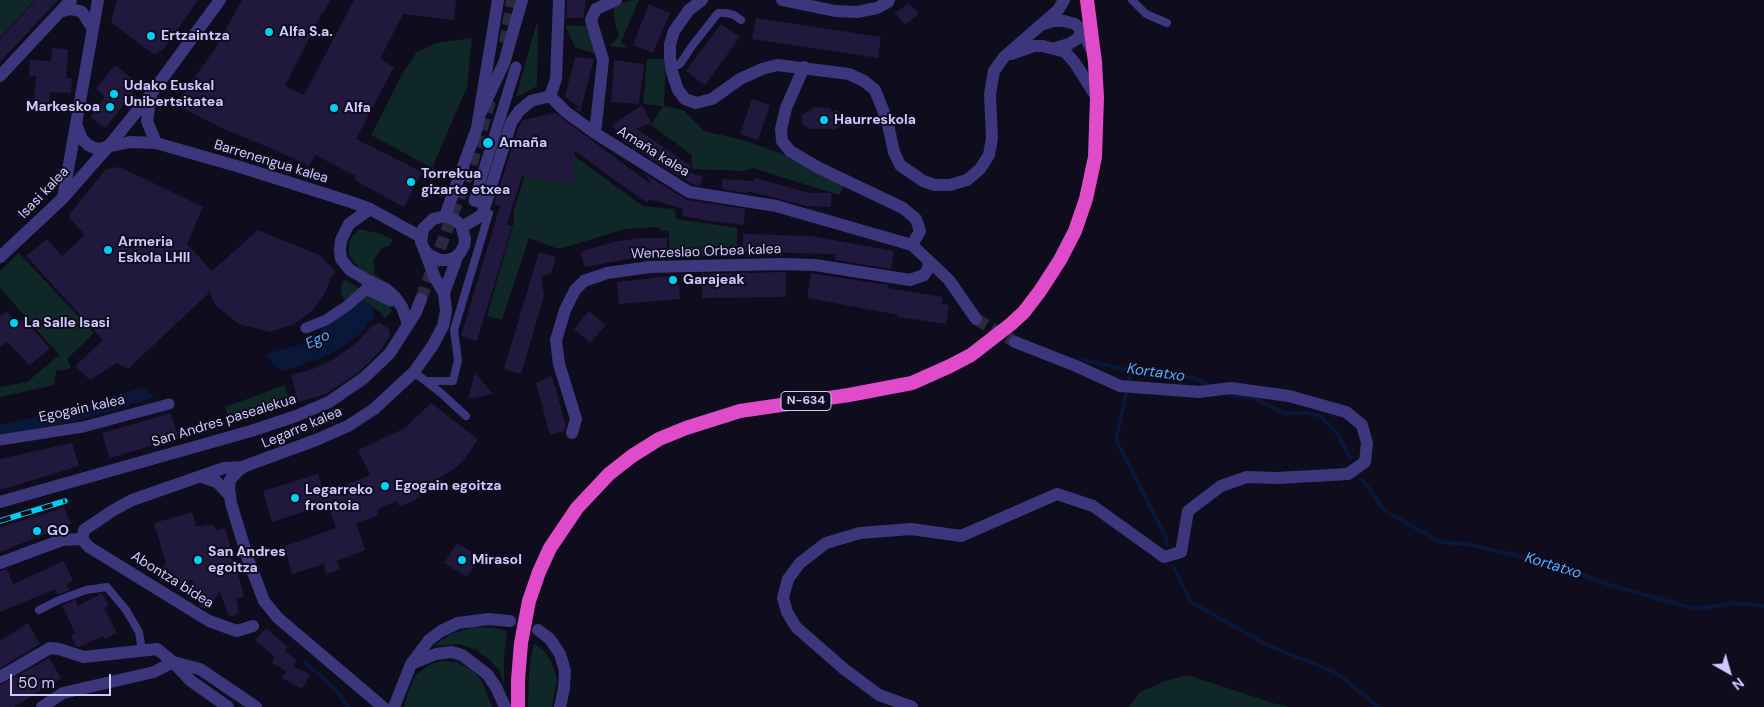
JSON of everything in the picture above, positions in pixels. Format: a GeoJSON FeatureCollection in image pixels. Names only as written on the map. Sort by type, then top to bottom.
{"type":"FeatureCollection","features":[{"type":"Feature","properties":{"kind":"highway","name":"N-634"},"geometry":{"type":"LineString","coordinates":[[518,707],[521,642],[529,601],[539,572],[550,548],[563,528],[592,492],[632,456],[659,439],[686,428],[740,411],[849,395],[912,383],[978,351],[1024,312],[1060,260],[1075,231],[1086,199],[1095,157],[1095,62],[1088,6]]}},
{"type":"Feature","properties":{"kind":"street"},"geometry":{"type":"LineString","coordinates":[[0,76],[63,11],[71,0]]}},
{"type":"Feature","properties":{"kind":"street"},"geometry":{"type":"LineString","coordinates":[[63,198],[98,0]]}},
{"type":"Feature","properties":{"kind":"street","name":"Isasi kalea"},"geometry":{"type":"LineString","coordinates":[[0,256],[63,198],[107,148],[151,94],[220,0]]}},
{"type":"Feature","properties":{"kind":"street"},"geometry":{"type":"LineString","coordinates":[[445,216],[480,114],[498,0]]}},
{"type":"Feature","properties":{"kind":"street"},"geometry":{"type":"LineString","coordinates":[[480,114],[504,63],[522,0]]}},
{"type":"Feature","properties":{"kind":"street"},"geometry":{"type":"LineString","coordinates":[[462,227],[482,215],[487,208],[511,123],[519,111],[531,101],[550,96],[556,79],[559,0]]}},
{"type":"Feature","properties":{"kind":"street"},"geometry":{"type":"LineString","coordinates":[[595,133],[603,60],[591,20],[596,8],[616,0]]}},
{"type":"Feature","properties":{"kind":"street"},"geometry":{"type":"LineString","coordinates":[[702,0],[689,10],[674,31],[670,44],[672,68],[678,90],[685,99],[696,103],[712,99],[740,79],[762,69],[777,65],[849,74],[864,81],[875,90],[881,102],[894,152],[900,165],[923,182],[935,185],[950,185],[967,180],[980,169],[988,155],[992,138],[990,94],[994,71],[1004,57],[1058,10],[1064,0]]}},
{"type":"Feature","properties":{"kind":"street"},"geometry":{"type":"LineString","coordinates":[[782,0],[835,11],[857,12],[877,8],[889,0]]}},
{"type":"Feature","properties":{"kind":"street"},"geometry":{"type":"LineString","coordinates":[[1053,48],[1069,44],[1083,31],[1087,23],[1088,6]]}},
{"type":"Feature","properties":{"kind":"street"},"geometry":{"type":"LineString","coordinates":[[63,11],[72,9],[82,12],[93,29]]}},
{"type":"Feature","properties":{"kind":"street"},"geometry":{"type":"LineString","coordinates":[[1039,26],[1064,21],[1075,24],[1083,31],[1095,62]]}},
{"type":"Feature","properties":{"kind":"street"},"geometry":{"type":"LineString","coordinates":[[1004,57],[1034,46],[1053,48],[1065,52],[1096,98]]}},
{"type":"Feature","properties":{"kind":"street"},"geometry":{"type":"LineString","coordinates":[[487,208],[474,201],[516,67]]}},
{"type":"Feature","properties":{"kind":"street"},"geometry":{"type":"LineString","coordinates":[[804,68],[786,108],[781,129],[782,141],[790,151],[819,168],[903,208],[916,220],[920,232],[912,245],[949,280],[976,319]]}},
{"type":"Feature","properties":{"kind":"street"},"geometry":{"type":"LineString","coordinates":[[151,94],[147,121],[156,143]]}},
{"type":"Feature","properties":{"kind":"street","name":"Amaña kalea"},"geometry":{"type":"LineString","coordinates":[[550,96],[566,112],[595,133],[689,192],[776,206],[912,245]]}},
{"type":"Feature","properties":{"kind":"street"},"geometry":{"type":"LineString","coordinates":[[76,124],[82,139],[88,145],[97,149],[107,148]]}},
{"type":"Feature","properties":{"kind":"street","name":"Barrenengua kalea"},"geometry":{"type":"LineString","coordinates":[[107,148],[130,142],[156,143],[248,169],[370,209],[423,243]]}},
{"type":"Feature","properties":{"kind":"street"},"geometry":{"type":"LineString","coordinates":[[370,209],[349,224],[341,240],[340,250],[342,259],[350,270],[368,285],[386,289],[408,324]]}},
{"type":"Feature","properties":{"kind":"street"},"geometry":{"type":"LineString","coordinates":[[445,216],[455,220],[462,227],[465,239],[464,246],[458,254],[444,293],[435,278],[423,243],[423,229],[433,219],[445,216]]}},
{"type":"Feature","properties":{"kind":"street"},"geometry":{"type":"LineString","coordinates":[[423,243],[434,258],[440,260],[447,260],[458,254]]}},
{"type":"Feature","properties":{"kind":"street","name":"Wenzeslao Orbea kalea"},"geometry":{"type":"LineString","coordinates":[[572,433],[576,419],[559,364],[556,340],[565,310],[575,290],[584,281],[608,273],[650,267],[782,264],[815,265],[910,280],[924,275],[928,269],[929,261]]}},
{"type":"Feature","properties":{"kind":"street"},"geometry":{"type":"LineString","coordinates":[[306,328],[326,320],[348,306],[368,285]]}},
{"type":"Feature","properties":{"kind":"street","name":"Legarre kalea"},"geometry":{"type":"LineString","coordinates":[[202,477],[224,468],[243,467],[316,440],[348,426],[374,409],[414,372],[433,345],[443,326],[446,311],[444,293]]}},
{"type":"Feature","properties":{"kind":"street","name":"San Andres pasealekua"},"geometry":{"type":"LineString","coordinates":[[0,502],[251,430],[296,416],[329,402],[364,378],[390,353],[422,299]]}},
{"type":"Feature","properties":{"kind":"street"},"geometry":{"type":"LineString","coordinates":[[912,707],[880,696],[844,669],[796,627],[787,612],[784,598],[788,579],[800,563],[826,543],[860,532],[911,529],[961,536],[1057,494],[1093,506],[1164,557],[1181,552],[1188,511],[1221,486],[1247,478],[1348,474],[1365,462],[1367,443],[1362,425],[1346,412],[1289,396],[1231,388],[1199,392],[1120,386],[1015,342]]}},
{"type":"Feature","properties":{"kind":"street","name":"Egogain kalea"},"geometry":{"type":"LineString","coordinates":[[0,440],[83,427],[169,404]]}},
{"type":"Feature","properties":{"kind":"street"},"geometry":{"type":"LineString","coordinates":[[243,467],[230,480],[230,492],[248,559],[264,601],[278,618],[383,707]]}},
{"type":"Feature","properties":{"kind":"street"},"geometry":{"type":"LineString","coordinates":[[0,563],[62,540],[82,539],[84,530],[112,511],[132,500],[166,487],[206,477],[217,482],[230,492]]}},
{"type":"Feature","properties":{"kind":"street","name":"Abontza bidea"},"geometry":{"type":"LineString","coordinates":[[82,539],[89,547],[209,621],[236,631],[253,626]]}},
{"type":"Feature","properties":{"kind":"street"},"geometry":{"type":"LineString","coordinates":[[394,707],[411,664],[429,640],[441,631],[458,623],[489,619],[510,620]]}},
{"type":"Feature","properties":{"kind":"street"},"geometry":{"type":"LineString","coordinates":[[538,630],[550,640],[560,654],[565,671],[560,707]]}},
{"type":"Feature","properties":{"kind":"street"},"geometry":{"type":"LineString","coordinates":[[0,677],[50,648],[84,657],[157,649],[173,662],[191,682],[228,707]]}},
{"type":"Feature","properties":{"kind":"street"},"geometry":{"type":"LineString","coordinates":[[411,664],[436,654],[452,652],[462,655],[487,674],[496,687],[505,707]]}},
{"type":"Feature","properties":{"kind":"street"},"geometry":{"type":"LineString","coordinates":[[42,707],[63,693],[154,672],[173,662],[200,669],[256,707]]}},
{"type":"Feature","properties":{"kind":"lane"},"geometry":{"type":"LineString","coordinates":[[1132,0],[1146,14],[1166,23]]}},
{"type":"Feature","properties":{"kind":"lane"},"geometry":{"type":"LineString","coordinates":[[672,68],[680,64],[718,13],[734,15],[741,20]]}},
{"type":"Feature","properties":{"kind":"lane"},"geometry":{"type":"LineString","coordinates":[[426,381],[453,380],[458,360],[454,330],[487,208]]}},
{"type":"Feature","properties":{"kind":"lane"},"geometry":{"type":"LineString","coordinates":[[414,372],[466,416]]}},
{"type":"Feature","properties":{"kind":"lane"},"geometry":{"type":"LineString","coordinates":[[39,610],[86,590],[106,587],[126,610],[139,632],[142,651]]}},
{"type":"Feature","properties":{"kind":"green space"},"geometry":{"type":"Polygon","coordinates":[[[0,0],[35,0],[0,38],[0,0]]]}},
{"type":"Feature","properties":{"kind":"green space"},"geometry":{"type":"Polygon","coordinates":[[[639,0],[621,42],[627,48],[609,46],[619,37],[613,7],[627,1],[639,0]]]}},
{"type":"Feature","properties":{"kind":"green space"},"geometry":{"type":"Polygon","coordinates":[[[536,25],[538,25],[537,86],[516,97],[536,25]]]}},
{"type":"Feature","properties":{"kind":"green space"},"geometry":{"type":"Polygon","coordinates":[[[565,25],[588,26],[595,54],[575,47],[565,25]]]}},
{"type":"Feature","properties":{"kind":"green space"},"geometry":{"type":"Polygon","coordinates":[[[472,38],[467,87],[432,168],[371,135],[403,73],[416,53],[436,43],[472,38]]]}},
{"type":"Feature","properties":{"kind":"green space"},"geometry":{"type":"Polygon","coordinates":[[[647,59],[666,59],[664,106],[683,110],[704,131],[747,141],[785,155],[845,184],[839,195],[753,168],[745,171],[692,169],[692,155],[651,125],[663,106],[643,104],[647,59]]]}},
{"type":"Feature","properties":{"kind":"green space"},"geometry":{"type":"Polygon","coordinates":[[[548,137],[643,206],[674,209],[677,219],[737,228],[737,256],[669,256],[669,231],[660,230],[659,227],[625,229],[563,248],[556,248],[529,238],[502,320],[487,316],[514,221],[514,210],[536,139],[548,137]]]}},
{"type":"Feature","properties":{"kind":"green space"},"geometry":{"type":"Polygon","coordinates":[[[360,229],[381,234],[393,240],[389,246],[382,248],[373,261],[374,274],[382,280],[362,271],[349,256],[349,244],[352,236],[360,229]]]}},
{"type":"Feature","properties":{"kind":"green space"},"geometry":{"type":"Polygon","coordinates":[[[19,253],[94,333],[67,359],[71,367],[56,371],[54,385],[0,397],[0,387],[27,382],[59,355],[0,288],[0,271],[19,253]]]}},
{"type":"Feature","properties":{"kind":"green space"},"geometry":{"type":"Polygon","coordinates":[[[345,280],[388,304],[392,311],[385,318],[378,310],[359,301],[347,303],[342,296],[341,288],[342,281],[345,280]]]}},
{"type":"Feature","properties":{"kind":"green space"},"geometry":{"type":"Polygon","coordinates":[[[285,385],[291,405],[229,420],[225,407],[285,385]]]}},
{"type":"Feature","properties":{"kind":"green space"},"geometry":{"type":"Polygon","coordinates":[[[474,627],[496,628],[507,631],[504,656],[504,685],[499,670],[489,659],[476,650],[460,644],[433,646],[451,634],[474,627]]]}},
{"type":"Feature","properties":{"kind":"green space"},"geometry":{"type":"Polygon","coordinates":[[[534,643],[545,652],[552,663],[557,680],[552,707],[528,707],[529,670],[534,643]]]}},
{"type":"Feature","properties":{"kind":"green space"},"geometry":{"type":"Polygon","coordinates":[[[441,661],[457,662],[473,671],[482,681],[492,707],[404,707],[415,676],[429,665],[441,661]]]}},
{"type":"Feature","properties":{"kind":"green space"},"geometry":{"type":"Polygon","coordinates":[[[1188,675],[1289,707],[1129,707],[1139,693],[1164,681],[1188,675]]]}},
{"type":"Feature","properties":{"kind":"water"},"geometry":{"type":"Polygon","coordinates":[[[356,313],[367,328],[348,343],[326,356],[282,372],[265,354],[306,343],[337,327],[356,313]]]}},
{"type":"Feature","properties":{"kind":"water"},"geometry":{"type":"Polygon","coordinates":[[[144,387],[155,397],[85,419],[0,436],[0,425],[81,407],[144,387]]]}},
{"type":"Feature","properties":{"kind":"building"},"geometry":{"type":"Polygon","coordinates":[[[36,0],[58,0],[0,62],[0,39],[36,0]]]}},
{"type":"Feature","properties":{"kind":"building","name":"Ertzaintza"},"geometry":{"type":"Polygon","coordinates":[[[117,0],[198,0],[163,50],[155,54],[111,22],[117,0]]]}},
{"type":"Feature","properties":{"kind":"building"},"geometry":{"type":"Polygon","coordinates":[[[242,0],[330,0],[285,86],[304,95],[354,0],[456,0],[454,20],[403,14],[380,59],[394,67],[356,139],[422,172],[404,207],[354,180],[356,176],[315,155],[309,166],[221,128],[175,104],[215,49],[242,0]]]}},
{"type":"Feature","properties":{"kind":"building"},"geometry":{"type":"Polygon","coordinates":[[[567,0],[586,0],[583,18],[566,18],[567,0]]]}},
{"type":"Feature","properties":{"kind":"building"},"geometry":{"type":"Polygon","coordinates":[[[909,3],[919,14],[905,25],[895,13],[909,3]]]}},
{"type":"Feature","properties":{"kind":"building"},"geometry":{"type":"Polygon","coordinates":[[[649,4],[670,13],[653,53],[633,45],[649,4]]]}},
{"type":"Feature","properties":{"kind":"building"},"geometry":{"type":"Polygon","coordinates":[[[756,18],[881,37],[878,58],[752,39],[756,18]]]}},
{"type":"Feature","properties":{"kind":"building"},"geometry":{"type":"Polygon","coordinates":[[[721,24],[740,37],[705,85],[686,71],[721,24]]]}},
{"type":"Feature","properties":{"kind":"building"},"geometry":{"type":"Polygon","coordinates":[[[52,48],[68,49],[66,78],[72,78],[71,93],[50,92],[49,106],[34,105],[36,76],[29,76],[30,60],[51,61],[52,48]]]}},
{"type":"Feature","properties":{"kind":"building"},"geometry":{"type":"Polygon","coordinates":[[[575,57],[594,59],[580,112],[574,108],[579,107],[565,97],[575,57]]]}},
{"type":"Feature","properties":{"kind":"building"},"geometry":{"type":"Polygon","coordinates":[[[614,60],[644,64],[639,104],[611,102],[614,60]]]}},
{"type":"Feature","properties":{"kind":"building","name":"Markeskoa"},"geometry":{"type":"Polygon","coordinates":[[[115,65],[139,84],[106,128],[90,117],[105,97],[96,89],[115,65]]]}},
{"type":"Feature","properties":{"kind":"building"},"geometry":{"type":"Polygon","coordinates":[[[752,99],[770,105],[758,140],[740,134],[752,99]]]}},
{"type":"Feature","properties":{"kind":"building"},"geometry":{"type":"Polygon","coordinates":[[[642,105],[651,123],[637,129],[691,166],[687,171],[703,177],[700,186],[692,184],[623,141],[612,125],[642,105]]]}},
{"type":"Feature","properties":{"kind":"building","name":"Haurreskola"},"geometry":{"type":"Polygon","coordinates":[[[814,107],[830,108],[832,112],[837,110],[845,115],[845,124],[836,129],[810,129],[802,124],[802,115],[814,107]]]}},
{"type":"Feature","properties":{"kind":"building"},"geometry":{"type":"Polygon","coordinates":[[[555,113],[652,185],[645,174],[687,200],[745,209],[744,225],[682,216],[683,209],[649,199],[647,203],[575,151],[573,183],[522,176],[507,224],[512,226],[477,341],[461,336],[500,206],[494,204],[519,126],[523,120],[555,113]]]}},
{"type":"Feature","properties":{"kind":"building"},"geometry":{"type":"Polygon","coordinates":[[[120,167],[203,207],[187,244],[212,271],[258,230],[319,255],[336,272],[331,277],[325,293],[313,310],[294,324],[270,332],[239,324],[215,305],[210,292],[128,369],[117,363],[90,380],[75,366],[103,340],[26,256],[47,239],[62,256],[85,235],[68,216],[106,169],[120,167]]]}},
{"type":"Feature","properties":{"kind":"building"},"geometry":{"type":"Polygon","coordinates":[[[755,178],[810,193],[831,193],[831,207],[807,206],[747,191],[746,193],[722,189],[722,179],[754,181],[755,178]]]}},
{"type":"Feature","properties":{"kind":"building"},"geometry":{"type":"Polygon","coordinates":[[[743,234],[811,236],[894,251],[891,269],[835,260],[835,254],[743,252],[743,234]]]}},
{"type":"Feature","properties":{"kind":"building"},"geometry":{"type":"Polygon","coordinates":[[[639,238],[667,238],[667,257],[634,258],[585,267],[580,252],[613,242],[639,238]]]}},
{"type":"Feature","properties":{"kind":"building"},"geometry":{"type":"Polygon","coordinates":[[[539,252],[556,257],[551,274],[541,276],[544,296],[521,374],[504,369],[539,252]]]}},
{"type":"Feature","properties":{"kind":"building"},"geometry":{"type":"Polygon","coordinates":[[[786,272],[786,297],[702,298],[702,274],[786,272]]]}},
{"type":"Feature","properties":{"kind":"building"},"geometry":{"type":"Polygon","coordinates":[[[811,273],[888,285],[888,288],[943,297],[942,304],[949,305],[946,324],[898,317],[899,315],[807,298],[811,273]]]}},
{"type":"Feature","properties":{"kind":"building"},"geometry":{"type":"Polygon","coordinates":[[[678,275],[680,299],[619,304],[617,282],[678,275]]]}},
{"type":"Feature","properties":{"kind":"building"},"geometry":{"type":"Polygon","coordinates":[[[7,311],[18,324],[24,319],[50,348],[30,365],[7,342],[0,348],[0,316],[7,311]]]}},
{"type":"Feature","properties":{"kind":"building"},"geometry":{"type":"Polygon","coordinates":[[[589,311],[606,325],[590,343],[574,329],[589,311]]]}},
{"type":"Feature","properties":{"kind":"building"},"geometry":{"type":"Polygon","coordinates":[[[380,323],[389,329],[390,336],[381,350],[359,372],[326,394],[298,402],[291,375],[316,368],[337,357],[354,345],[373,325],[380,323]]]}},
{"type":"Feature","properties":{"kind":"building"},"geometry":{"type":"Polygon","coordinates":[[[475,373],[493,394],[468,399],[475,373]]]}},
{"type":"Feature","properties":{"kind":"building"},"geometry":{"type":"Polygon","coordinates":[[[552,376],[566,426],[564,431],[550,435],[536,383],[552,376]]]}},
{"type":"Feature","properties":{"kind":"building","name":"Egogain egoitza"},"geometry":{"type":"Polygon","coordinates":[[[431,403],[478,439],[465,459],[454,469],[417,491],[420,497],[400,507],[397,501],[377,510],[378,516],[356,523],[365,550],[337,561],[340,570],[326,574],[324,564],[292,574],[285,546],[336,528],[328,504],[272,522],[263,491],[318,474],[324,493],[370,475],[358,450],[405,428],[431,403]]]}},
{"type":"Feature","properties":{"kind":"building"},"geometry":{"type":"Polygon","coordinates":[[[171,413],[178,438],[110,458],[102,433],[171,413]]]}},
{"type":"Feature","properties":{"kind":"building"},"geometry":{"type":"Polygon","coordinates":[[[72,443],[79,466],[0,490],[0,459],[72,443]]]}},
{"type":"Feature","properties":{"kind":"building"},"geometry":{"type":"Polygon","coordinates":[[[64,507],[71,524],[0,552],[0,527],[64,507]]]}},
{"type":"Feature","properties":{"kind":"building","name":"San Andres egoitza"},"geometry":{"type":"Polygon","coordinates":[[[192,512],[196,527],[212,524],[217,530],[225,528],[232,552],[230,553],[233,566],[236,567],[244,596],[236,599],[239,613],[234,616],[230,616],[227,612],[220,591],[209,607],[205,609],[199,605],[192,580],[179,584],[175,577],[166,579],[161,574],[161,569],[166,563],[154,523],[192,512]]]}},
{"type":"Feature","properties":{"kind":"building","name":"Mirasol"},"geometry":{"type":"Polygon","coordinates":[[[457,543],[480,557],[467,577],[444,563],[457,543]]]}},
{"type":"Feature","properties":{"kind":"building"},"geometry":{"type":"Polygon","coordinates":[[[64,561],[73,581],[66,584],[70,590],[57,595],[55,589],[0,612],[0,571],[7,569],[13,584],[64,561]]]}},
{"type":"Feature","properties":{"kind":"building"},"geometry":{"type":"Polygon","coordinates":[[[102,593],[109,606],[104,608],[117,633],[104,639],[103,636],[79,647],[76,646],[71,635],[75,633],[62,605],[75,600],[78,606],[102,593]]]}},
{"type":"Feature","properties":{"kind":"building"},"geometry":{"type":"Polygon","coordinates":[[[28,623],[40,644],[0,668],[0,641],[28,623]]]}},
{"type":"Feature","properties":{"kind":"building"},"geometry":{"type":"Polygon","coordinates":[[[266,628],[288,647],[285,651],[296,660],[293,666],[310,675],[302,689],[282,678],[286,671],[272,663],[275,657],[255,640],[266,628]]]}},
{"type":"Feature","properties":{"kind":"building"},"geometry":{"type":"Polygon","coordinates":[[[49,658],[61,678],[14,707],[0,707],[0,685],[49,658]]]}},
{"type":"Feature","properties":{"kind":"waterway","name":"Ego"},"geometry":{"type":"LineString","coordinates":[[332,336],[362,313]]}},
{"type":"Feature","properties":{"kind":"waterway","name":"Kortatxo"},"geometry":{"type":"LineString","coordinates":[[1084,360],[1150,375],[1194,378],[1213,387]]}},
{"type":"Feature","properties":{"kind":"waterway"},"geometry":{"type":"LineString","coordinates":[[1131,371],[1116,440],[1165,535],[1167,544]]}},
{"type":"Feature","properties":{"kind":"waterway","name":"Kortatxo"},"geometry":{"type":"LineString","coordinates":[[1226,392],[1235,396],[1254,398],[1284,413],[1310,413],[1320,416],[1335,430],[1350,457]]}},
{"type":"Feature","properties":{"kind":"waterway","name":"Kortatxo"},"geometry":{"type":"LineString","coordinates":[[1362,479],[1384,510],[1440,542],[1466,544],[1550,563],[1610,585],[1696,609],[1734,603],[1764,606]]}},
{"type":"Feature","properties":{"kind":"waterway"},"geometry":{"type":"LineString","coordinates":[[1173,566],[1191,602],[1269,646],[1337,673],[1378,707]]}},
{"type":"Feature","properties":{"kind":"waterway"},"geometry":{"type":"LineString","coordinates":[[305,662],[338,692],[348,707]]}},
{"type":"Feature","properties":{"kind":"tunnel"},"geometry":{"type":"LineString","coordinates":[[505,43],[512,0]]}},
{"type":"Feature","properties":{"kind":"tunnel"},"geometry":{"type":"LineString","coordinates":[[421,299],[472,163],[490,101]]}},
{"type":"Feature","properties":{"kind":"tunnel"},"geometry":{"type":"LineString","coordinates":[[976,319],[1015,342]]}},
{"type":"Feature","properties":{"kind":"railway"},"geometry":{"type":"LineString","coordinates":[[0,521],[65,501]]}},
{"type":"Feature","properties":{"kind":"place","name":"Alfa S.a."},"geometry":{"type":"Point","coordinates":[269,32]}},
{"type":"Feature","properties":{"kind":"place","name":"Ertzaintza"},"geometry":{"type":"Point","coordinates":[151,36]}},
{"type":"Feature","properties":{"kind":"place","name":"Udako Euskal Unibertsitatea"},"geometry":{"type":"Point","coordinates":[114,94]}},
{"type":"Feature","properties":{"kind":"place","name":"Markeskoa"},"geometry":{"type":"Point","coordinates":[110,107]}},
{"type":"Feature","properties":{"kind":"place","name":"Alfa"},"geometry":{"type":"Point","coordinates":[334,108]}},
{"type":"Feature","properties":{"kind":"place","name":"Haurreskola"},"geometry":{"type":"Point","coordinates":[824,120]}},
{"type":"Feature","properties":{"kind":"place","name":"Amaña"},"geometry":{"type":"Point","coordinates":[488,143]}},
{"type":"Feature","properties":{"kind":"place","name":"Torrekua gizarte etxea"},"geometry":{"type":"Point","coordinates":[411,182]}},
{"type":"Feature","properties":{"kind":"place","name":"Armeria Eskola LHII"},"geometry":{"type":"Point","coordinates":[108,250]}},
{"type":"Feature","properties":{"kind":"place","name":"Garajeak"},"geometry":{"type":"Point","coordinates":[673,280]}},
{"type":"Feature","properties":{"kind":"place","name":"La Salle Isasi"},"geometry":{"type":"Point","coordinates":[14,323]}},
{"type":"Feature","properties":{"kind":"place","name":"Egogain egoitza"},"geometry":{"type":"Point","coordinates":[385,486]}},
{"type":"Feature","properties":{"kind":"place","name":"Legarreko frontoia"},"geometry":{"type":"Point","coordinates":[295,498]}},
{"type":"Feature","properties":{"kind":"place","name":"GO"},"geometry":{"type":"Point","coordinates":[37,531]}},
{"type":"Feature","properties":{"kind":"place","name":"San Andres egoitza"},"geometry":{"type":"Point","coordinates":[198,560]}},
{"type":"Feature","properties":{"kind":"place","name":"Mirasol"},"geometry":{"type":"Point","coordinates":[462,560]}}]}
